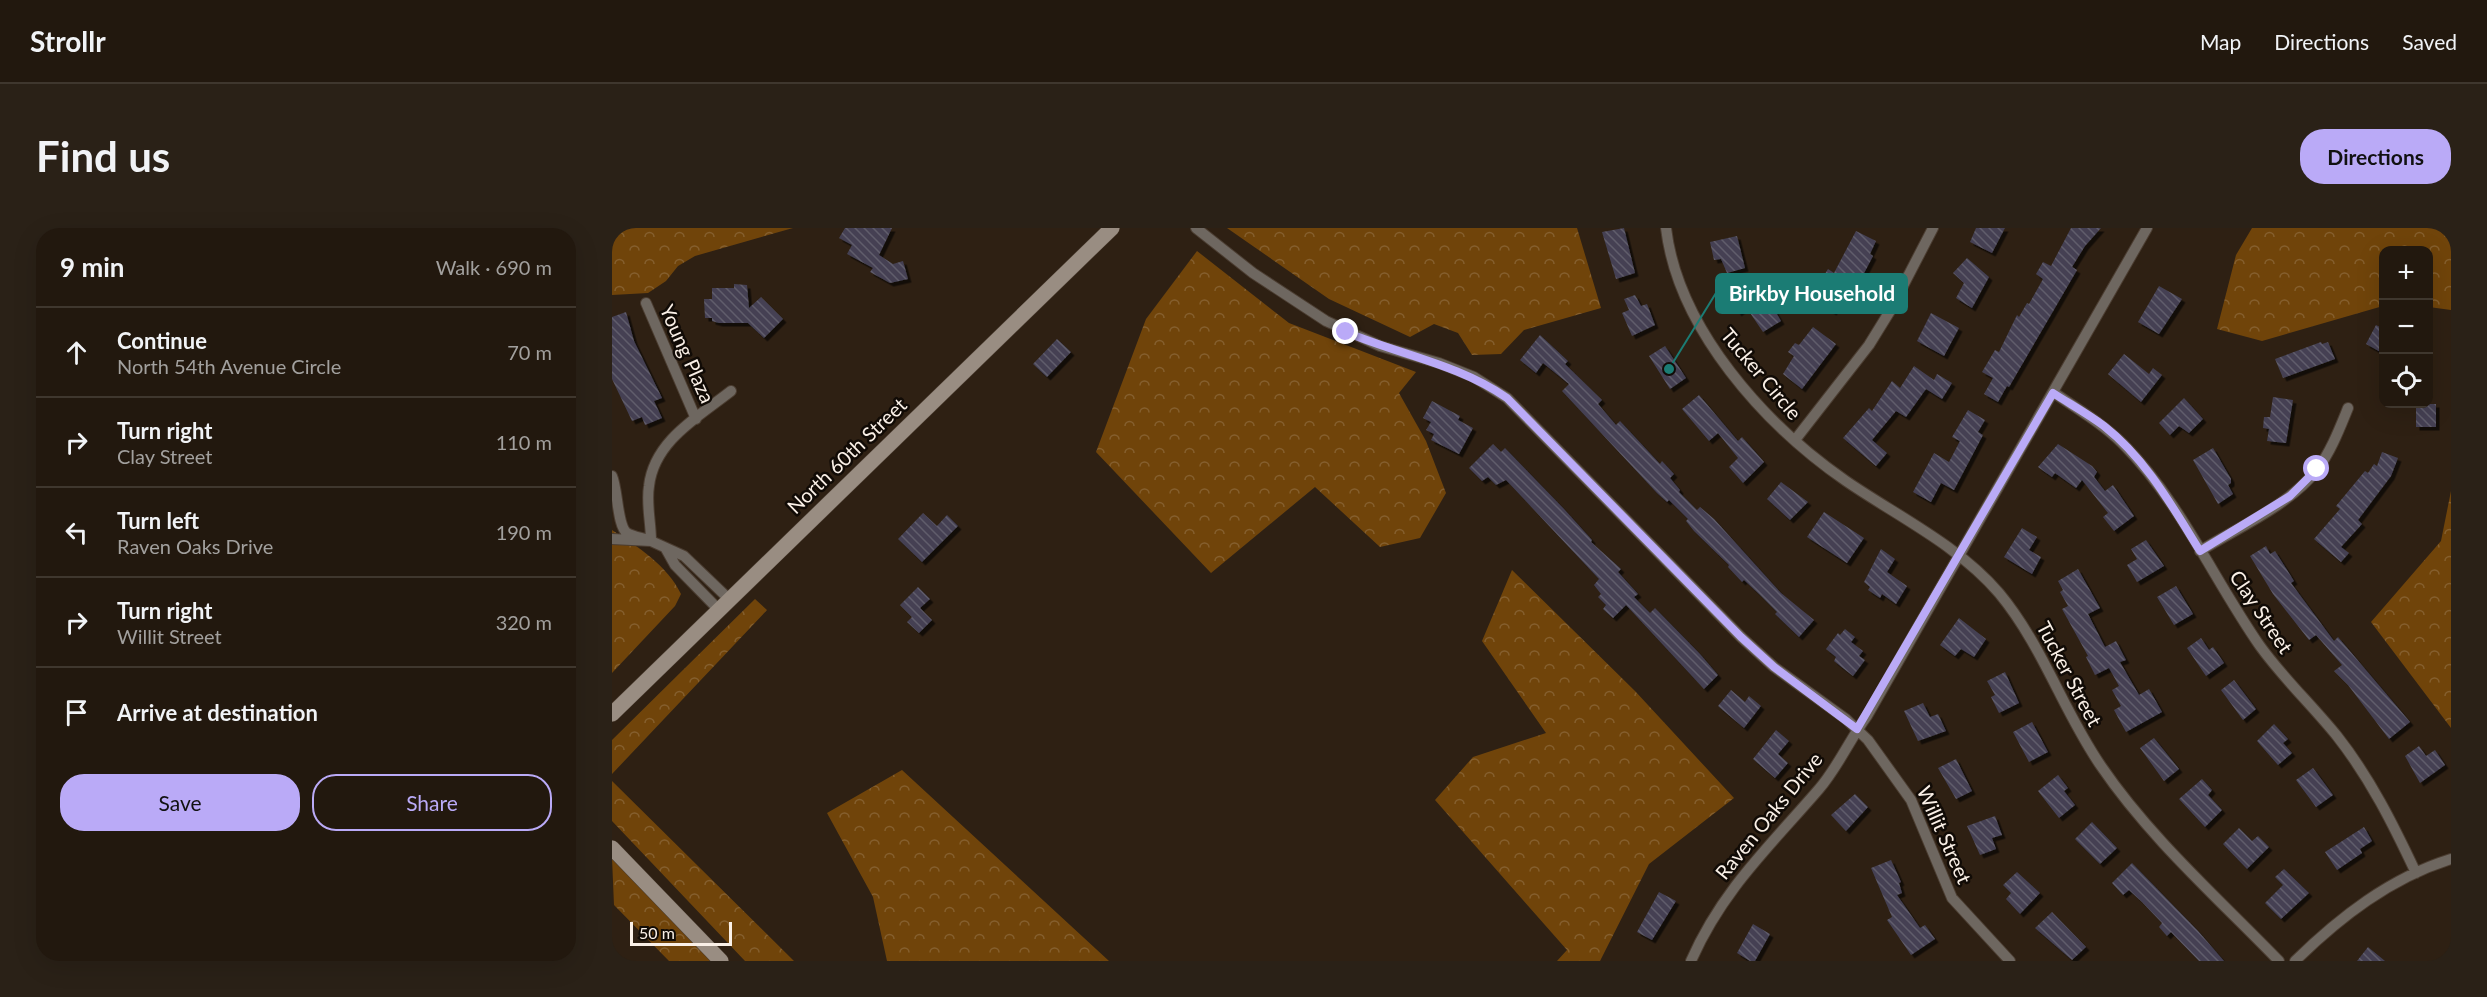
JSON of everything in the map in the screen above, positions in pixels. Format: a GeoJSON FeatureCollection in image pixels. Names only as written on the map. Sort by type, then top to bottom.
{"type":"FeatureCollection","features":[{"type":"Feature","properties":{"kind":"main road","name":"North 60th Street"},"geometry":{"type":"LineString","coordinates":[[612,714],[1112,228]]}},
{"type":"Feature","properties":{"kind":"main road"},"geometry":{"type":"LineString","coordinates":[[612,848],[721,961]]}},
{"type":"Feature","properties":{"kind":"street","name":"Willit Street"},"geometry":{"type":"LineString","coordinates":[[1196,228],[1263,279],[1326,321],[1380,346],[1439,363],[1474,377],[1507,398],[1741,637],[1774,667],[1857,729],[1911,800],[1952,898],[2010,961]]}},
{"type":"Feature","properties":{"kind":"street","name":"Tucker Circle"},"geometry":{"type":"LineString","coordinates":[[1666,228],[1677,272],[1706,337],[1749,394],[1795,440]]}},
{"type":"Feature","properties":{"kind":"street"},"geometry":{"type":"LineString","coordinates":[[1795,440],[1842,383],[1869,345],[1890,311],[1933,228]]}},
{"type":"Feature","properties":{"kind":"street","name":"Raven Oaks Drive"},"geometry":{"type":"LineString","coordinates":[[1691,961],[1719,908],[1741,876],[1821,787],[2148,228]]}},
{"type":"Feature","properties":{"kind":"street","name":"Young Plaza"},"geometry":{"type":"LineString","coordinates":[[646,303],[696,419]]}},
{"type":"Feature","properties":{"kind":"street"},"geometry":{"type":"LineString","coordinates":[[651,541],[648,506],[652,469],[663,449],[731,391]]}},
{"type":"Feature","properties":{"kind":"street","name":"Clay Street"},"geometry":{"type":"LineString","coordinates":[[2053,393],[2104,427],[2159,484],[2262,648],[2336,735],[2364,772],[2388,813],[2416,873]]}},
{"type":"Feature","properties":{"kind":"street"},"geometry":{"type":"LineString","coordinates":[[2200,551],[2290,496],[2309,478],[2328,454],[2348,408]]}},
{"type":"Feature","properties":{"kind":"street","name":"Tucker Street"},"geometry":{"type":"LineString","coordinates":[[1795,440],[1844,480],[1958,555],[1998,592],[2023,624],[2085,742],[2117,789],[2279,961]]}},
{"type":"Feature","properties":{"kind":"street"},"geometry":{"type":"LineString","coordinates":[[612,476],[618,494],[621,524],[626,532],[666,549],[675,565],[724,605]]}},
{"type":"Feature","properties":{"kind":"street"},"geometry":{"type":"LineString","coordinates":[[612,539],[651,541]]}},
{"type":"Feature","properties":{"kind":"street"},"geometry":{"type":"LineString","coordinates":[[2295,961],[2350,912],[2384,889],[2451,859]]}},
{"type":"Feature","properties":{"kind":"green space"},"geometry":{"type":"Polygon","coordinates":[[[612,228],[793,228],[695,256],[678,266],[666,281],[648,293],[612,295],[612,228]]]}},
{"type":"Feature","properties":{"kind":"green space"},"geometry":{"type":"Polygon","coordinates":[[[1227,228],[1577,228],[1601,308],[1524,330],[1501,354],[1472,355],[1458,333],[1434,324],[1410,337],[1329,299],[1227,228]]]}},
{"type":"Feature","properties":{"kind":"green space"},"geometry":{"type":"Polygon","coordinates":[[[2252,228],[2451,228],[2451,310],[2433,308],[2433,246],[2379,246],[2379,307],[2262,341],[2217,329],[2236,255],[2252,228]]]}},
{"type":"Feature","properties":{"kind":"green space"},"geometry":{"type":"Polygon","coordinates":[[[1197,251],[1289,323],[1416,372],[1399,393],[1426,441],[1446,493],[1420,538],[1380,547],[1315,487],[1211,573],[1096,452],[1146,319],[1197,251]]]}},
{"type":"Feature","properties":{"kind":"green space"},"geometry":{"type":"Polygon","coordinates":[[[2451,491],[2451,728],[2371,622],[2441,541],[2451,491]]]}},
{"type":"Feature","properties":{"kind":"green space"},"geometry":{"type":"Polygon","coordinates":[[[612,530],[660,565],[681,594],[675,606],[612,673],[612,530]]]}},
{"type":"Feature","properties":{"kind":"green space"},"geometry":{"type":"Polygon","coordinates":[[[1512,570],[1635,691],[1734,798],[1649,864],[1600,961],[1557,961],[1567,950],[1435,800],[1473,757],[1546,733],[1482,641],[1512,570]]]}},
{"type":"Feature","properties":{"kind":"green space"},"geometry":{"type":"Polygon","coordinates":[[[755,599],[767,610],[612,774],[612,740],[755,599]]]}},
{"type":"Feature","properties":{"kind":"green space"},"geometry":{"type":"Polygon","coordinates":[[[902,770],[1109,961],[887,961],[873,897],[827,813],[902,770]]]}},
{"type":"Feature","properties":{"kind":"green space"},"geometry":{"type":"Polygon","coordinates":[[[612,781],[794,961],[745,961],[612,821],[612,781]]]}},
{"type":"Feature","properties":{"kind":"green space"},"geometry":{"type":"Polygon","coordinates":[[[612,858],[711,961],[669,961],[614,905],[612,858]]]}},
{"type":"Feature","properties":{"kind":"building"},"geometry":{"type":"Polygon","coordinates":[[[845,228],[892,228],[879,255],[893,264],[903,261],[908,279],[890,283],[870,272],[873,268],[847,254],[852,245],[839,238],[845,228]]]}},
{"type":"Feature","properties":{"kind":"building"},"geometry":{"type":"Polygon","coordinates":[[[1624,228],[1635,273],[1616,279],[1602,232],[1624,228]]]}},
{"type":"Feature","properties":{"kind":"building"},"geometry":{"type":"Polygon","coordinates":[[[1976,228],[2005,228],[1992,253],[1970,242],[1976,228]]]}},
{"type":"Feature","properties":{"kind":"building"},"geometry":{"type":"Polygon","coordinates":[[[2071,228],[2101,228],[2085,246],[2072,267],[2077,270],[1998,402],[1984,394],[1993,378],[1982,372],[1995,350],[1999,352],[2017,315],[2019,317],[2027,303],[2029,304],[2043,279],[2036,274],[2043,262],[2051,266],[2071,228]]]}},
{"type":"Feature","properties":{"kind":"building"},"geometry":{"type":"Polygon","coordinates":[[[1856,231],[1876,241],[1870,254],[1873,256],[1850,300],[1843,296],[1833,312],[1816,301],[1826,285],[1820,282],[1828,269],[1834,273],[1856,231]]]}},
{"type":"Feature","properties":{"kind":"building"},"geometry":{"type":"Polygon","coordinates":[[[1737,236],[1745,268],[1727,273],[1721,259],[1714,260],[1710,242],[1737,236]]]}},
{"type":"Feature","properties":{"kind":"building"},"geometry":{"type":"Polygon","coordinates":[[[1967,258],[1989,277],[1972,308],[1956,298],[1964,283],[1953,273],[1967,258]]]}},
{"type":"Feature","properties":{"kind":"building"},"geometry":{"type":"Polygon","coordinates":[[[1756,279],[1781,321],[1763,332],[1746,307],[1738,313],[1729,297],[1756,279]]]}},
{"type":"Feature","properties":{"kind":"building"},"geometry":{"type":"Polygon","coordinates":[[[734,284],[747,285],[749,308],[761,297],[783,319],[764,338],[748,323],[719,323],[712,321],[712,318],[705,318],[704,299],[712,299],[712,288],[734,288],[734,284]]]}},
{"type":"Feature","properties":{"kind":"building"},"geometry":{"type":"Polygon","coordinates":[[[2159,286],[2182,299],[2159,334],[2138,322],[2159,286]]]}},
{"type":"Feature","properties":{"kind":"building"},"geometry":{"type":"Polygon","coordinates":[[[1635,295],[1641,306],[1647,304],[1655,325],[1632,336],[1622,313],[1629,310],[1624,299],[1635,295]]]}},
{"type":"Feature","properties":{"kind":"building"},"geometry":{"type":"Polygon","coordinates":[[[626,312],[634,341],[662,398],[654,401],[662,418],[645,425],[642,417],[632,421],[612,379],[612,317],[626,312]]]}},
{"type":"Feature","properties":{"kind":"building"},"geometry":{"type":"Polygon","coordinates":[[[1931,313],[1959,328],[1944,356],[1917,341],[1931,313]]]}},
{"type":"Feature","properties":{"kind":"building"},"geometry":{"type":"Polygon","coordinates":[[[2376,325],[2379,326],[2379,351],[2366,344],[2376,325]]]}},
{"type":"Feature","properties":{"kind":"building"},"geometry":{"type":"Polygon","coordinates":[[[1813,327],[1836,344],[1802,389],[1783,374],[1794,356],[1788,352],[1795,343],[1799,345],[1813,327]]]}},
{"type":"Feature","properties":{"kind":"building"},"geometry":{"type":"Polygon","coordinates":[[[1540,335],[1568,361],[1565,364],[1602,400],[1598,404],[1616,425],[1620,421],[1660,464],[1662,461],[1674,474],[1670,478],[1680,490],[1679,492],[1697,510],[1700,507],[1714,519],[1781,593],[1814,620],[1799,637],[1775,614],[1777,612],[1759,594],[1744,580],[1742,582],[1728,567],[1729,565],[1694,531],[1686,521],[1688,519],[1669,500],[1667,502],[1657,493],[1562,391],[1569,384],[1543,363],[1536,373],[1520,360],[1540,335]]]}},
{"type":"Feature","properties":{"kind":"building"},"geometry":{"type":"Polygon","coordinates":[[[1057,339],[1071,352],[1047,377],[1033,364],[1057,339]]]}},
{"type":"Feature","properties":{"kind":"building"},"geometry":{"type":"Polygon","coordinates":[[[2321,342],[2322,344],[2328,342],[2335,359],[2283,378],[2275,359],[2321,342]]]}},
{"type":"Feature","properties":{"kind":"building"},"geometry":{"type":"Polygon","coordinates":[[[1665,346],[1686,378],[1670,389],[1649,356],[1665,346]]]}},
{"type":"Feature","properties":{"kind":"building"},"geometry":{"type":"Polygon","coordinates":[[[2124,354],[2149,374],[2153,368],[2162,375],[2141,402],[2108,374],[2124,354]]]}},
{"type":"Feature","properties":{"kind":"building"},"geometry":{"type":"Polygon","coordinates":[[[1914,366],[1934,380],[1937,374],[1952,383],[1942,399],[1926,389],[1906,417],[1896,411],[1872,440],[1887,453],[1876,466],[1843,438],[1869,408],[1872,411],[1892,381],[1900,388],[1914,366]]]}},
{"type":"Feature","properties":{"kind":"building"},"geometry":{"type":"Polygon","coordinates":[[[1699,395],[1738,441],[1742,437],[1764,462],[1743,483],[1729,467],[1738,458],[1718,433],[1709,441],[1682,409],[1699,395]]]}},
{"type":"Feature","properties":{"kind":"building"},"geometry":{"type":"Polygon","coordinates":[[[2273,397],[2293,400],[2286,443],[2267,441],[2269,429],[2263,428],[2264,417],[2270,417],[2273,397]]]}},
{"type":"Feature","properties":{"kind":"building"},"geometry":{"type":"Polygon","coordinates":[[[2184,398],[2203,419],[2189,433],[2179,426],[2170,435],[2159,423],[2184,398]]]}},
{"type":"Feature","properties":{"kind":"building"},"geometry":{"type":"Polygon","coordinates":[[[1432,401],[1460,416],[1458,420],[1473,428],[1459,454],[1431,440],[1434,434],[1426,430],[1431,422],[1423,418],[1432,401]]]}},
{"type":"Feature","properties":{"kind":"building"},"geometry":{"type":"Polygon","coordinates":[[[2433,404],[2436,404],[2436,427],[2416,427],[2416,408],[2433,408],[2433,404]]]}},
{"type":"Feature","properties":{"kind":"building"},"geometry":{"type":"Polygon","coordinates":[[[1968,410],[1985,420],[1978,432],[1983,435],[1954,490],[1941,483],[1931,502],[1913,492],[1934,453],[1949,462],[1960,441],[1952,437],[1968,410]]]}},
{"type":"Feature","properties":{"kind":"building"},"geometry":{"type":"Polygon","coordinates":[[[1493,444],[1501,452],[1505,448],[1564,509],[1592,540],[1591,542],[1621,569],[1618,572],[1638,594],[1634,597],[1650,613],[1655,608],[1700,654],[1718,675],[1704,689],[1626,605],[1613,618],[1603,609],[1606,605],[1598,597],[1601,594],[1594,585],[1599,579],[1506,480],[1496,485],[1488,477],[1482,481],[1469,468],[1493,444]]]}},
{"type":"Feature","properties":{"kind":"building"},"geometry":{"type":"Polygon","coordinates":[[[2058,444],[2092,466],[2097,472],[2094,477],[2105,491],[2113,485],[2134,516],[2114,531],[2103,517],[2108,513],[2082,480],[2076,488],[2055,473],[2052,477],[2038,467],[2058,444]]]}},
{"type":"Feature","properties":{"kind":"building"},"geometry":{"type":"Polygon","coordinates":[[[2213,448],[2231,479],[2228,485],[2233,494],[2218,504],[2193,460],[2213,448]]]}},
{"type":"Feature","properties":{"kind":"building"},"geometry":{"type":"Polygon","coordinates":[[[2382,452],[2398,458],[2391,476],[2358,520],[2362,524],[2341,547],[2349,553],[2341,562],[2314,539],[2340,509],[2336,506],[2365,471],[2368,473],[2374,464],[2377,466],[2382,452]]]}},
{"type":"Feature","properties":{"kind":"building"},"geometry":{"type":"Polygon","coordinates":[[[1781,482],[1808,502],[1790,520],[1767,499],[1781,482]]]}},
{"type":"Feature","properties":{"kind":"building"},"geometry":{"type":"Polygon","coordinates":[[[1824,512],[1864,538],[1847,563],[1807,537],[1824,512]]]}},
{"type":"Feature","properties":{"kind":"building"},"geometry":{"type":"Polygon","coordinates":[[[923,513],[937,526],[947,515],[958,526],[922,562],[898,539],[923,513]]]}},
{"type":"Feature","properties":{"kind":"building"},"geometry":{"type":"Polygon","coordinates":[[[2022,528],[2037,537],[2029,550],[2041,557],[2032,574],[2004,557],[2022,528]]]}},
{"type":"Feature","properties":{"kind":"building"},"geometry":{"type":"Polygon","coordinates":[[[2146,540],[2164,566],[2137,582],[2127,565],[2137,559],[2131,549],[2146,540]]]}},
{"type":"Feature","properties":{"kind":"building"},"geometry":{"type":"Polygon","coordinates":[[[2266,546],[2270,554],[2275,551],[2294,581],[2291,583],[2334,641],[2338,637],[2410,722],[2389,739],[2348,685],[2334,671],[2342,665],[2316,635],[2309,640],[2273,594],[2250,556],[2266,546]]]}},
{"type":"Feature","properties":{"kind":"building"},"geometry":{"type":"Polygon","coordinates":[[[1881,549],[1895,559],[1887,572],[1907,586],[1896,604],[1882,594],[1880,598],[1868,590],[1870,587],[1864,582],[1881,549]]]}},
{"type":"Feature","properties":{"kind":"building"},"geometry":{"type":"Polygon","coordinates":[[[2078,569],[2100,608],[2088,614],[2105,647],[2116,641],[2126,660],[2120,662],[2139,695],[2149,689],[2162,712],[2126,732],[2114,710],[2121,706],[2112,690],[2119,686],[2109,668],[2095,675],[2086,657],[2088,656],[2062,609],[2068,606],[2060,592],[2063,590],[2058,581],[2078,569]]]}},
{"type":"Feature","properties":{"kind":"building"},"geometry":{"type":"Polygon","coordinates":[[[2176,586],[2193,614],[2174,625],[2157,597],[2176,586]]]}},
{"type":"Feature","properties":{"kind":"building"},"geometry":{"type":"Polygon","coordinates":[[[918,587],[930,599],[920,608],[932,620],[919,633],[907,622],[912,617],[900,605],[918,587]]]}},
{"type":"Feature","properties":{"kind":"building"},"geometry":{"type":"Polygon","coordinates":[[[1959,618],[1986,639],[1974,657],[1961,649],[1955,656],[1940,645],[1959,618]]]}},
{"type":"Feature","properties":{"kind":"building"},"geometry":{"type":"Polygon","coordinates":[[[1845,629],[1855,637],[1851,642],[1863,651],[1859,656],[1865,660],[1853,676],[1834,661],[1836,657],[1826,649],[1838,633],[1840,635],[1845,629]]]}},
{"type":"Feature","properties":{"kind":"building"},"geometry":{"type":"Polygon","coordinates":[[[2201,638],[2209,650],[2213,647],[2224,663],[2206,676],[2187,648],[2201,638]]]}},
{"type":"Feature","properties":{"kind":"building"},"geometry":{"type":"Polygon","coordinates":[[[2005,672],[2019,703],[1999,713],[1991,697],[1995,695],[1987,681],[2005,672]]]}},
{"type":"Feature","properties":{"kind":"building"},"geometry":{"type":"Polygon","coordinates":[[[2234,680],[2256,709],[2243,720],[2221,690],[2234,680]]]}},
{"type":"Feature","properties":{"kind":"building"},"geometry":{"type":"Polygon","coordinates":[[[1731,690],[1745,702],[1749,696],[1761,706],[1744,728],[1718,706],[1731,690]]]}},
{"type":"Feature","properties":{"kind":"building"},"geometry":{"type":"Polygon","coordinates":[[[1923,703],[1930,717],[1938,714],[1946,731],[1918,741],[1904,711],[1923,703]]]}},
{"type":"Feature","properties":{"kind":"building"},"geometry":{"type":"Polygon","coordinates":[[[2032,722],[2048,752],[2029,762],[2013,732],[2032,722]]]}},
{"type":"Feature","properties":{"kind":"building"},"geometry":{"type":"Polygon","coordinates":[[[2274,724],[2288,739],[2283,743],[2292,753],[2278,765],[2257,741],[2274,724]]]}},
{"type":"Feature","properties":{"kind":"building"},"geometry":{"type":"Polygon","coordinates":[[[1776,730],[1789,741],[1778,754],[1788,763],[1775,778],[1753,759],[1776,730]]]}},
{"type":"Feature","properties":{"kind":"building"},"geometry":{"type":"Polygon","coordinates":[[[2154,738],[2179,769],[2164,781],[2140,748],[2154,738]]]}},
{"type":"Feature","properties":{"kind":"building"},"geometry":{"type":"Polygon","coordinates":[[[2419,746],[2426,756],[2435,750],[2445,765],[2420,783],[2405,756],[2419,746]]]}},
{"type":"Feature","properties":{"kind":"building"},"geometry":{"type":"Polygon","coordinates":[[[1956,759],[1972,791],[1956,799],[1938,768],[1956,759]]]}},
{"type":"Feature","properties":{"kind":"building"},"geometry":{"type":"Polygon","coordinates":[[[2313,768],[2333,795],[2316,807],[2296,780],[2313,768]]]}},
{"type":"Feature","properties":{"kind":"building"},"geometry":{"type":"Polygon","coordinates":[[[2058,775],[2068,788],[2064,791],[2075,805],[2059,818],[2038,791],[2058,775]]]}},
{"type":"Feature","properties":{"kind":"building"},"geometry":{"type":"Polygon","coordinates":[[[2202,779],[2212,790],[2208,795],[2222,810],[2205,827],[2179,799],[2202,779]]]}},
{"type":"Feature","properties":{"kind":"building"},"geometry":{"type":"Polygon","coordinates":[[[1855,794],[1868,807],[1846,831],[1831,815],[1855,794]]]}},
{"type":"Feature","properties":{"kind":"building"},"geometry":{"type":"Polygon","coordinates":[[[1995,816],[2002,835],[1992,838],[1996,849],[1980,855],[1967,826],[1995,816]]]}},
{"type":"Feature","properties":{"kind":"building"},"geometry":{"type":"Polygon","coordinates":[[[2092,822],[2117,848],[2100,864],[2075,839],[2092,822]]]}},
{"type":"Feature","properties":{"kind":"building"},"geometry":{"type":"Polygon","coordinates":[[[2364,827],[2372,841],[2360,849],[2362,853],[2337,870],[2325,852],[2364,827]]]}},
{"type":"Feature","properties":{"kind":"building"},"geometry":{"type":"Polygon","coordinates":[[[2239,828],[2252,841],[2258,836],[2269,847],[2247,869],[2223,844],[2239,828]]]}},
{"type":"Feature","properties":{"kind":"building"},"geometry":{"type":"Polygon","coordinates":[[[1891,860],[1901,882],[1899,883],[1902,893],[1897,895],[1920,928],[1925,925],[1935,939],[1911,955],[1887,920],[1892,917],[1871,868],[1891,860]]]}},
{"type":"Feature","properties":{"kind":"building"},"geometry":{"type":"Polygon","coordinates":[[[2132,863],[2224,961],[2199,961],[2171,932],[2167,936],[2159,927],[2162,923],[2129,890],[2123,895],[2112,883],[2132,863]]]}},
{"type":"Feature","properties":{"kind":"building"},"geometry":{"type":"Polygon","coordinates":[[[2284,869],[2309,893],[2281,919],[2265,903],[2283,885],[2275,877],[2284,869]]]}},
{"type":"Feature","properties":{"kind":"building"},"geometry":{"type":"Polygon","coordinates":[[[2017,872],[2040,893],[2020,914],[2006,899],[2011,893],[2003,885],[2017,872]]]}},
{"type":"Feature","properties":{"kind":"building"},"geometry":{"type":"Polygon","coordinates":[[[1659,892],[1676,901],[1652,940],[1637,932],[1659,892]]]}},
{"type":"Feature","properties":{"kind":"building"},"geometry":{"type":"Polygon","coordinates":[[[2052,912],[2086,947],[2072,960],[2035,928],[2052,912]]]}},
{"type":"Feature","properties":{"kind":"building"},"geometry":{"type":"Polygon","coordinates":[[[1753,924],[1770,934],[1755,961],[1750,961],[1737,953],[1753,924]]]}},
{"type":"Feature","properties":{"kind":"building"},"geometry":{"type":"Polygon","coordinates":[[[2368,947],[2385,961],[2357,961],[2368,947]]]}},
{"type":"Feature","properties":{"kind":"place","name":"Birkby Household"},"geometry":{"type":"Point","coordinates":[1669,369]}},
{"type":"Feature","properties":{"kind":"route"},"geometry":{"type":"LineString","coordinates":[[1346,332],[1380,346],[1439,363],[1474,377],[1507,398],[1741,637],[1774,667],[1857,729],[1867,716],[2053,393],[2104,427],[2137,459],[2159,484],[2200,551],[2290,496],[2317,469]]}}]}
